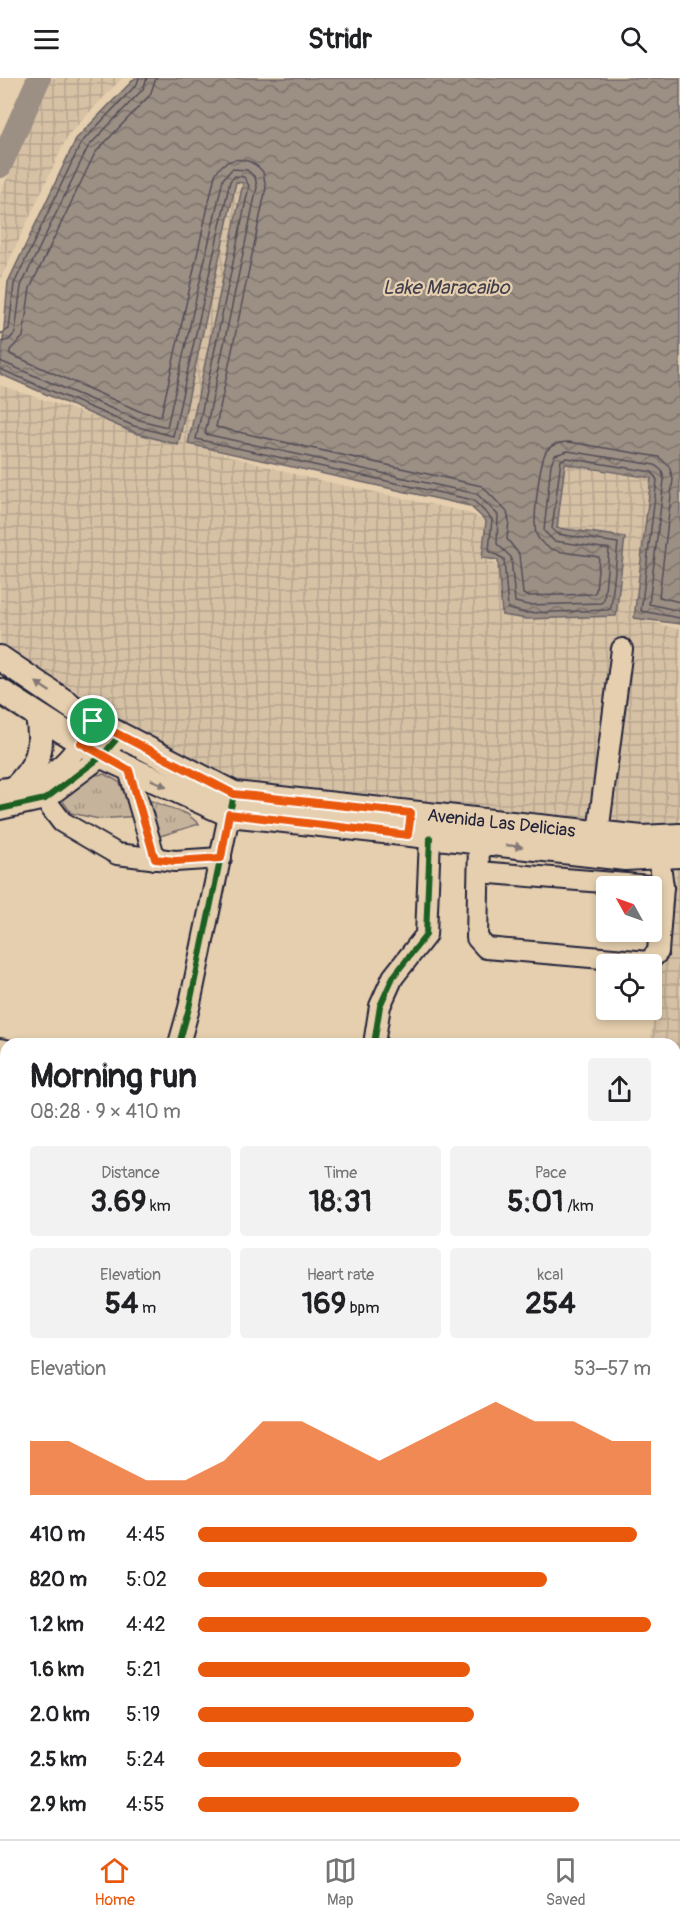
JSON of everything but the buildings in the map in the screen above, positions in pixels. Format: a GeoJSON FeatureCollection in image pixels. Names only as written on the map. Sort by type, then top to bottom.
{"type":"FeatureCollection","features":[{"type":"Feature","properties":{"kind":"main road","name":"Avenida Las Delicias"},"geometry":{"type":"LineString","coordinates":[[0,658],[93,721],[120,735],[232,804]]}},
{"type":"Feature","properties":{"kind":"main road","name":"Avenida Las Delicias"},"geometry":{"type":"LineString","coordinates":[[0,691],[38,717],[129,770],[232,804],[416,829],[479,843],[625,858],[669,856]]}},
{"type":"Feature","properties":{"kind":"main road"},"geometry":{"type":"LineString","coordinates":[[23,790],[41,747],[38,717]]}},
{"type":"Feature","properties":{"kind":"main road","name":"Avenida Las Delicias"},"geometry":{"type":"LineString","coordinates":[[416,829],[598,833],[642,838],[680,836]]}},
{"type":"Feature","properties":{"kind":"street"},"geometry":{"type":"LineString","coordinates":[[598,833],[622,649]]}},
{"type":"Feature","properties":{"kind":"street"},"geometry":{"type":"LineString","coordinates":[[0,810],[23,790],[54,772],[81,743],[93,721]]}},
{"type":"Feature","properties":{"kind":"street"},"geometry":{"type":"LineString","coordinates":[[23,790],[102,756],[120,735]]}},
{"type":"Feature","properties":{"kind":"street"},"geometry":{"type":"LineString","coordinates":[[129,770],[155,859]]}},
{"type":"Feature","properties":{"kind":"street"},"geometry":{"type":"LineString","coordinates":[[23,790],[62,822],[117,854],[175,861],[221,858]]}},
{"type":"Feature","properties":{"kind":"street"},"geometry":{"type":"LineString","coordinates":[[179,1038],[232,804]]}},
{"type":"Feature","properties":{"kind":"street"},"geometry":{"type":"LineString","coordinates":[[375,1038],[380,1006],[393,977],[426,935],[416,829]]}},
{"type":"Feature","properties":{"kind":"street"},"geometry":{"type":"LineString","coordinates":[[479,843],[477,938],[486,948],[648,962],[658,952],[663,886],[669,856]]}},
{"type":"Feature","properties":{"kind":"street"},"geometry":{"type":"LineString","coordinates":[[479,873],[663,886]]}},
{"type":"Feature","properties":{"kind":"shaded area"},"geometry":{"type":"Polygon","coordinates":[[[51,78],[122,78],[68,135],[0,280],[0,194],[51,78]]]}},
{"type":"Feature","properties":{"kind":"shaded area"},"geometry":{"type":"Polygon","coordinates":[[[236,181],[244,184],[188,444],[305,477],[466,512],[487,521],[482,558],[498,566],[502,615],[527,619],[616,615],[557,528],[565,464],[651,478],[634,618],[680,629],[680,827],[664,828],[243,786],[107,718],[0,645],[0,385],[178,445],[236,181]]]}},
{"type":"Feature","properties":{"kind":"shaded area"},"geometry":{"type":"Polygon","coordinates":[[[676,869],[680,869],[680,1038],[651,1038],[654,1020],[662,1020],[662,963],[676,869]]]}},
{"type":"Feature","properties":{"kind":"green space"},"geometry":{"type":"Polygon","coordinates":[[[105,774],[119,782],[138,816],[99,819],[71,813],[60,797],[95,775],[105,774]]]}},
{"type":"Feature","properties":{"kind":"green space"},"geometry":{"type":"Polygon","coordinates":[[[143,798],[187,814],[199,824],[157,837],[143,798]]]}},
{"type":"Feature","properties":{"kind":"water","name":"Lake Maracaibo"},"geometry":{"type":"Polygon","coordinates":[[[135,78],[680,78],[680,624],[634,618],[651,478],[565,464],[557,528],[625,537],[616,616],[527,619],[502,615],[498,560],[482,558],[486,521],[470,506],[188,444],[243,183],[236,182],[178,445],[132,432],[0,374],[8,282],[76,139],[135,78]]]}},
{"type":"Feature","properties":{"kind":"waterway"},"geometry":{"type":"LineString","coordinates":[[0,166],[39,78]]}},
{"type":"Feature","properties":{"kind":"cycle path"},"geometry":{"type":"LineString","coordinates":[[0,809],[45,799],[102,756],[120,735]]}},
{"type":"Feature","properties":{"kind":"cycle path"},"geometry":{"type":"LineString","coordinates":[[181,1038],[234,794]]}},
{"type":"Feature","properties":{"kind":"cycle path"},"geometry":{"type":"LineString","coordinates":[[375,1038],[380,1006],[393,977],[426,935],[430,838]]}},
{"type":"Feature","properties":{"kind":"route"},"geometry":{"type":"LineString","coordinates":[[93,721],[234,794],[411,813],[408,835],[229,814],[221,858],[175,861],[155,859],[129,770],[81,743],[93,721]]}}]}
